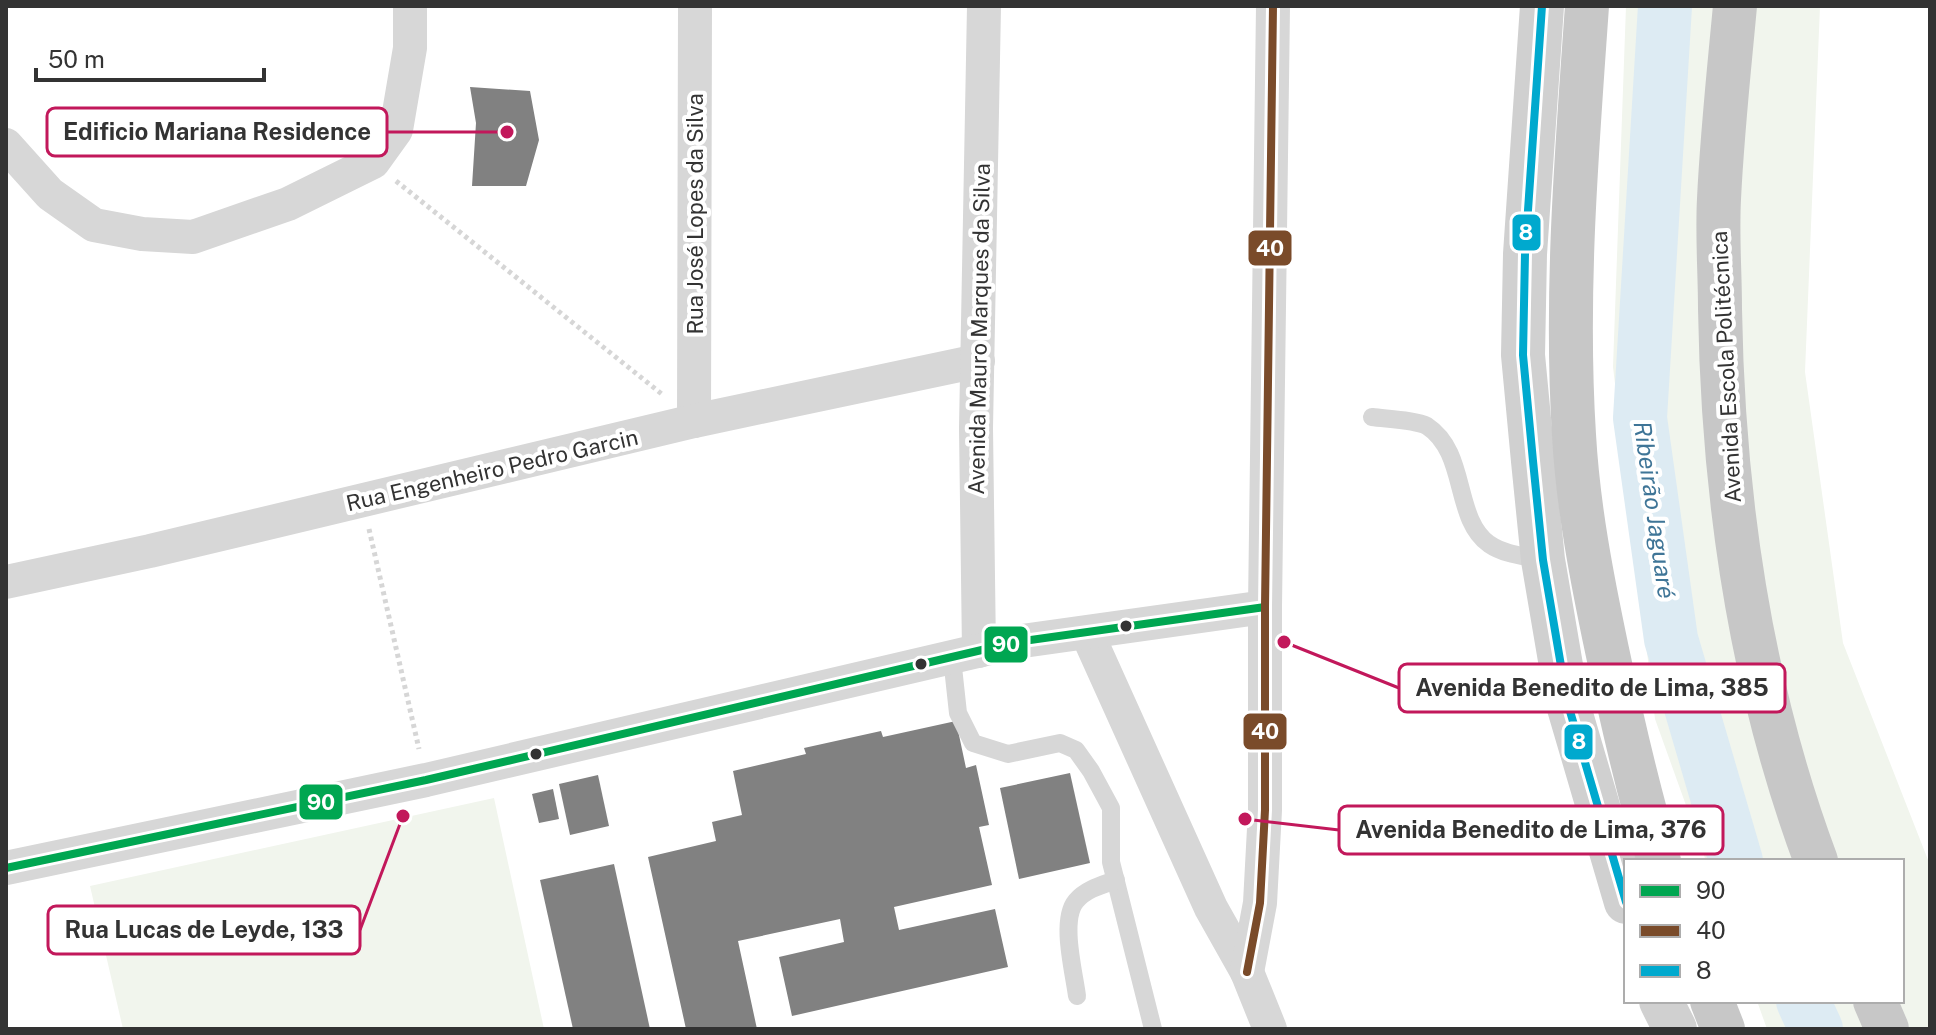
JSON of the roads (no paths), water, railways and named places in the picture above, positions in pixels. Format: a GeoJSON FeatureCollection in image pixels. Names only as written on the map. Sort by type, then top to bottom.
{"type":"FeatureCollection","features":[{"type":"Feature","properties":{"kind":"highway"},"geometry":{"type":"LineString","coordinates":[[1587,6],[1574,187],[1571,341],[1574,437],[1590,571],[1631,761],[1658,859]]}},
{"type":"Feature","properties":{"kind":"highway","name":"Avenida Escola Politécnica"},"geometry":{"type":"LineString","coordinates":[[1735,6],[1719,202],[1721,366],[1729,487],[1746,611],[1777,742],[1815,859]]}},
{"type":"Feature","properties":{"kind":"highway"},"geometry":{"type":"LineString","coordinates":[[1713,1003],[1723,1029]]}},
{"type":"Feature","properties":{"kind":"highway"},"geometry":{"type":"LineString","coordinates":[[1876,1003],[1887,1029]]}},
{"type":"Feature","properties":{"kind":"main road"},"geometry":{"type":"LineString","coordinates":[[1542,6],[1533,117],[1523,355],[1543,560],[1567,701],[1624,895]]}},
{"type":"Feature","properties":{"kind":"main road"},"geometry":{"type":"LineString","coordinates":[[1662,1003],[1675,1029]]}},
{"type":"Feature","properties":{"kind":"street"},"geometry":{"type":"LineString","coordinates":[[6,145],[50,194],[94,225],[142,234],[193,237],[288,204],[373,162],[396,130],[410,48],[410,6]]}},
{"type":"Feature","properties":{"kind":"street","name":"Rua José Lopes da Silva"},"geometry":{"type":"LineString","coordinates":[[694,421],[695,6]]}},
{"type":"Feature","properties":{"kind":"street","name":"Avenida Mauro Marques da Silva"},"geometry":{"type":"LineString","coordinates":[[966,654],[978,361],[984,6]]}},
{"type":"Feature","properties":{"kind":"street"},"geometry":{"type":"LineString","coordinates":[[1247,972],[1260,903],[1264,836],[1273,6]]}},
{"type":"Feature","properties":{"kind":"street","name":"Rua Engenheiro Pedro Garcin"},"geometry":{"type":"LineString","coordinates":[[6,582],[694,421],[978,361]]}},
{"type":"Feature","properties":{"kind":"street"},"geometry":{"type":"LineString","coordinates":[[6,868],[426,780],[1016,642],[1265,607]]}},
{"type":"Feature","properties":{"kind":"street"},"geometry":{"type":"LineString","coordinates":[[1087,633],[1211,908],[1247,972],[1270,1029]]}},
{"type":"Feature","properties":{"kind":"lane"},"geometry":{"type":"LineString","coordinates":[[1372,417],[1425,425],[1448,446],[1472,522],[1487,543],[1504,552],[1543,560]]}},
{"type":"Feature","properties":{"kind":"lane"},"geometry":{"type":"LineString","coordinates":[[966,654],[958,713],[973,743],[1008,754],[1060,743],[1076,750],[1111,808],[1111,862],[1153,1029]]}},
{"type":"Feature","properties":{"kind":"lane"},"geometry":{"type":"LineString","coordinates":[[1077,996],[1069,940],[1070,913],[1076,901],[1091,889],[1116,880]]}},
{"type":"Feature","properties":{"kind":"waterway","name":"Ribeirão Jaguaré"},"geometry":{"type":"LineString","coordinates":[[1665,6],[1640,418],[1671,639],[1735,859]]}},
{"type":"Feature","properties":{"kind":"waterway","name":"Ribeirão Jaguaré"},"geometry":{"type":"LineString","coordinates":[[1804,1003],[1816,1029]]}},
{"type":"Feature","properties":{"kind":"place","name":"Edificio Mariana Residence"},"geometry":{"type":"Point","coordinates":[507,132]}},
{"type":"Feature","properties":{"kind":"place","name":"Avenida Benedito de Lima, 385"},"geometry":{"type":"Point","coordinates":[1284,642]}},
{"type":"Feature","properties":{"kind":"place","name":"Rua Lucas de Leyde, 133"},"geometry":{"type":"Point","coordinates":[403,816]}},
{"type":"Feature","properties":{"kind":"place","name":"Avenida Benedito de Lima, 376"},"geometry":{"type":"Point","coordinates":[1245,819]}}]}
